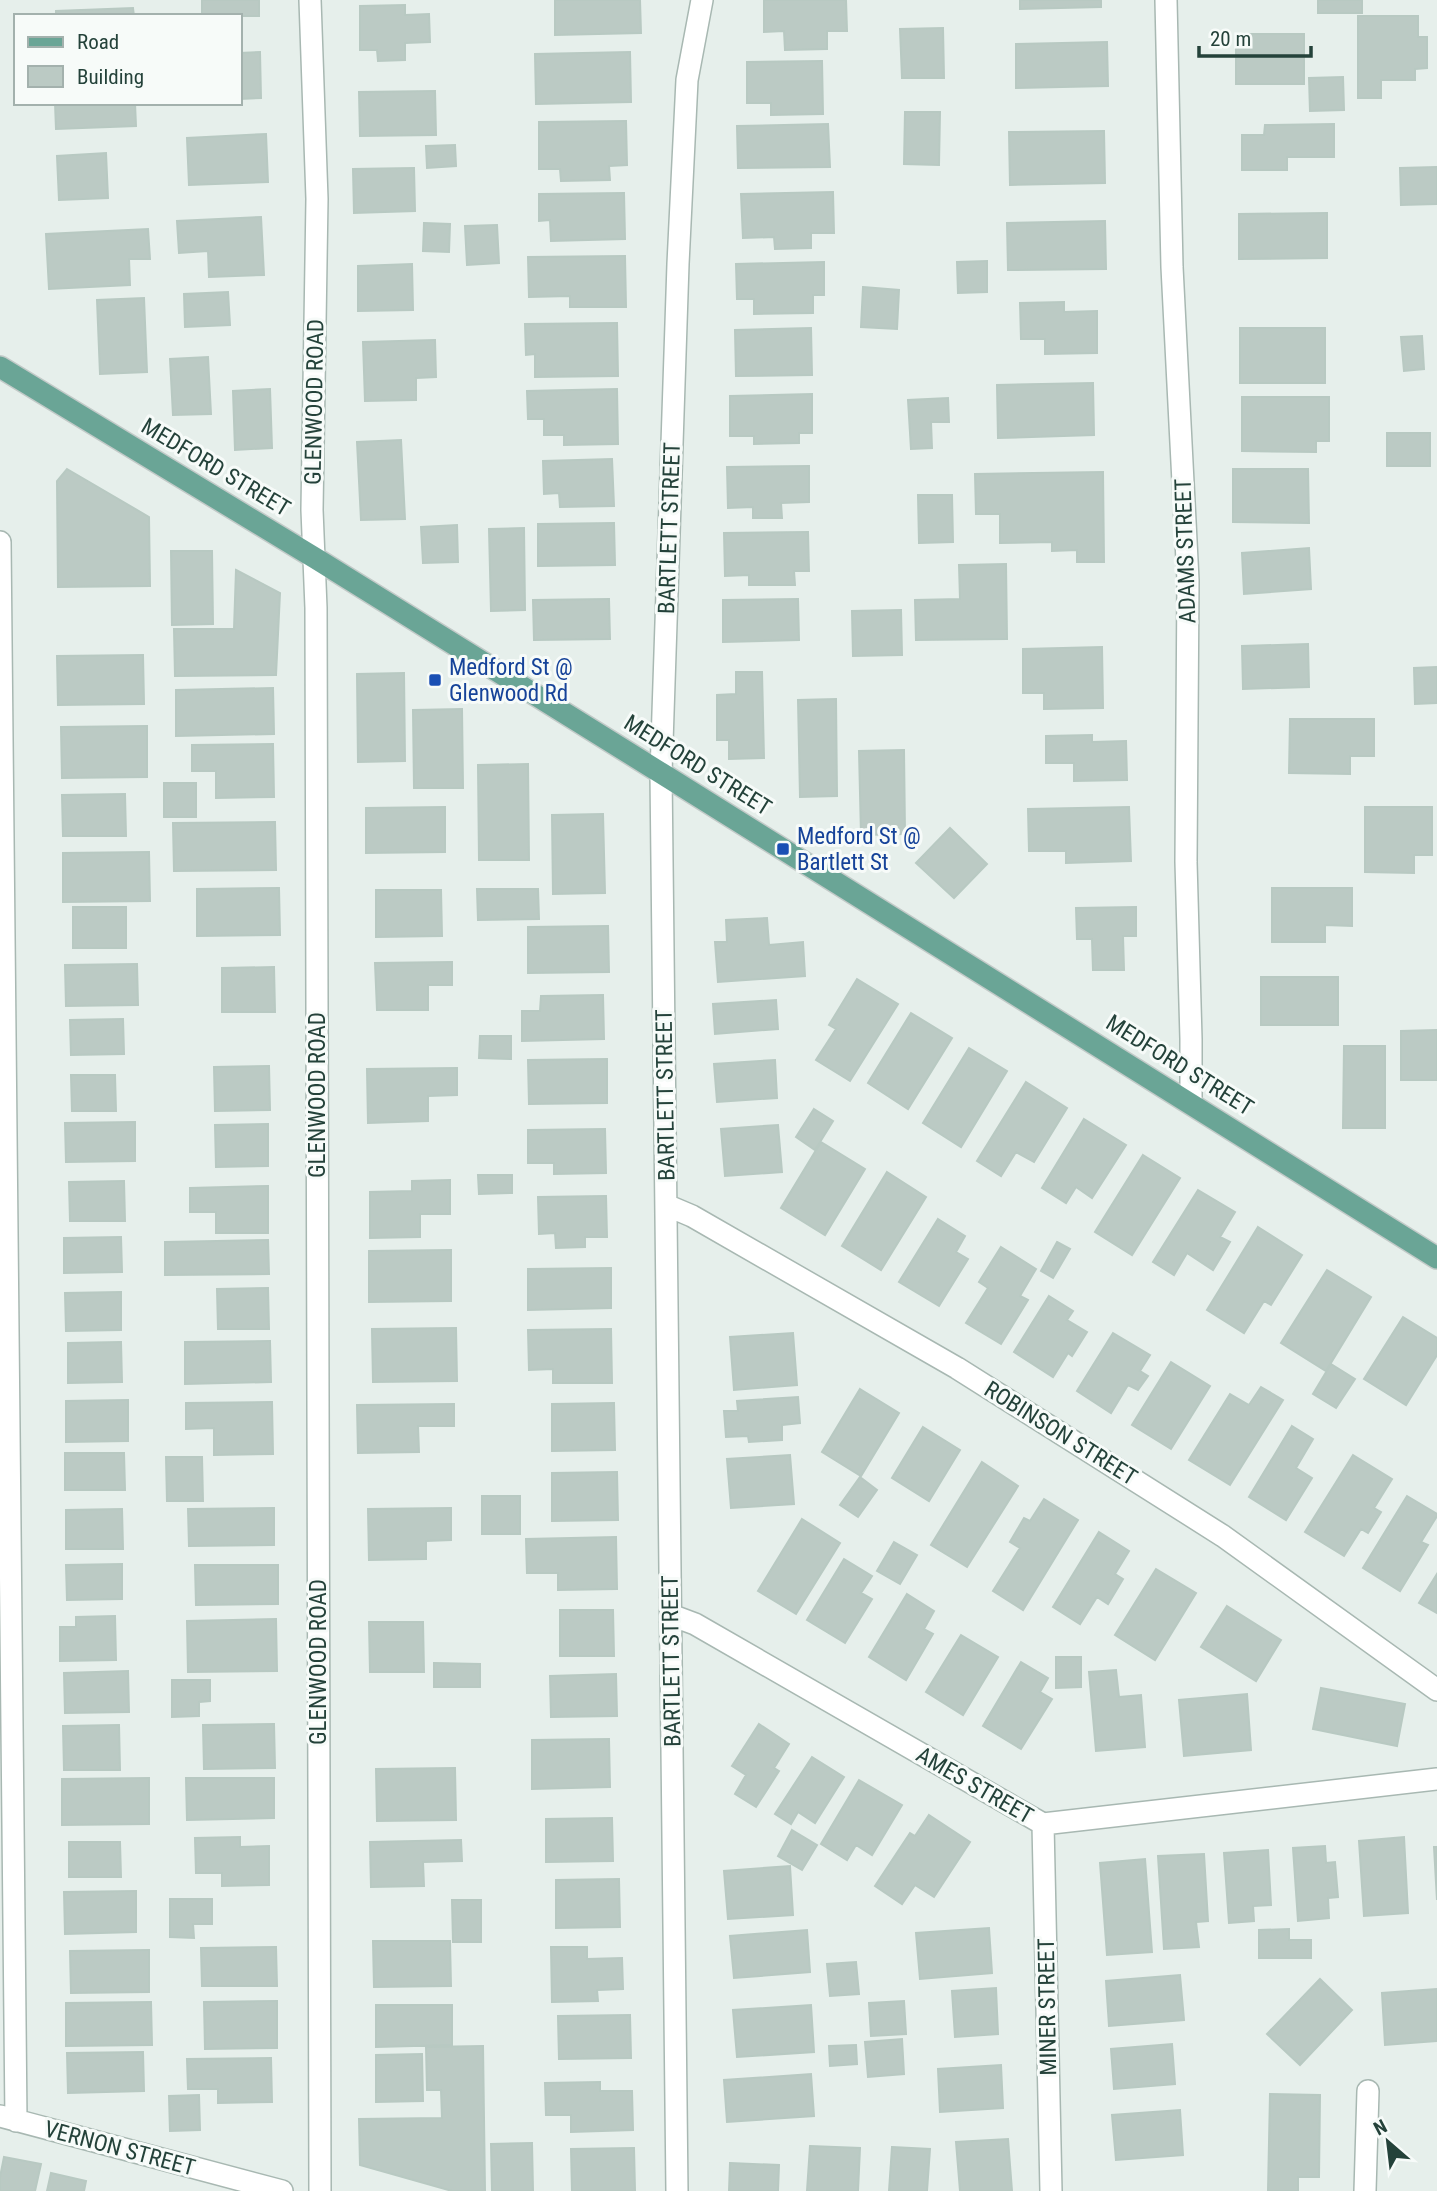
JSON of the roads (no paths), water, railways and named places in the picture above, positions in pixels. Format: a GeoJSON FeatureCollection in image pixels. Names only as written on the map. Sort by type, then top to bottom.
{"type":"FeatureCollection","features":[{"type":"Feature","properties":{"kind":"main road","name":"MEDFORD STREET"},"geometry":{"type":"LineString","coordinates":[[0,367],[315,558],[1437,1258]]}},
{"type":"Feature","properties":{"kind":"street","name":"GLENWOOD ROAD"},"geometry":{"type":"LineString","coordinates":[[310,0],[317,199],[312,510],[315,558],[320,2191]]}},
{"type":"Feature","properties":{"kind":"street","name":"BARTLETT STREET"},"geometry":{"type":"LineString","coordinates":[[677,2191],[661,773],[677,277],[687,80],[702,0]]}},
{"type":"Feature","properties":{"kind":"street","name":"ADAMS STREET"},"geometry":{"type":"LineString","coordinates":[[1166,0],[1172,267],[1188,580],[1186,862],[1192,1048],[1191,1103]]}},
{"type":"Feature","properties":{"kind":"street"},"geometry":{"type":"LineString","coordinates":[[0,541],[8,2118]]}},
{"type":"Feature","properties":{"kind":"street","name":"ROBINSON STREET"},"geometry":{"type":"LineString","coordinates":[[666,1205],[692,1216],[957,1368],[1223,1536],[1437,1690]]}},
{"type":"Feature","properties":{"kind":"street","name":"AMES STREET"},"geometry":{"type":"LineString","coordinates":[[671,1615],[695,1624],[1043,1824],[1437,1779]]}},
{"type":"Feature","properties":{"kind":"street","name":"MINER STREET"},"geometry":{"type":"LineString","coordinates":[[1043,1824],[1051,2191]]}},
{"type":"Feature","properties":{"kind":"street"},"geometry":{"type":"LineString","coordinates":[[1365,2191],[1368,2091]]}},
{"type":"Feature","properties":{"kind":"street","name":"VERNON STREET"},"geometry":{"type":"LineString","coordinates":[[8,2118],[282,2191]]}},
{"type":"Feature","properties":{"kind":"place","name":"Medford St @ Glenwood Rd"},"geometry":{"type":"Point","coordinates":[435,680]}},
{"type":"Feature","properties":{"kind":"place","name":"Medford St @ Bartlett St"},"geometry":{"type":"Point","coordinates":[783,849]}}]}
